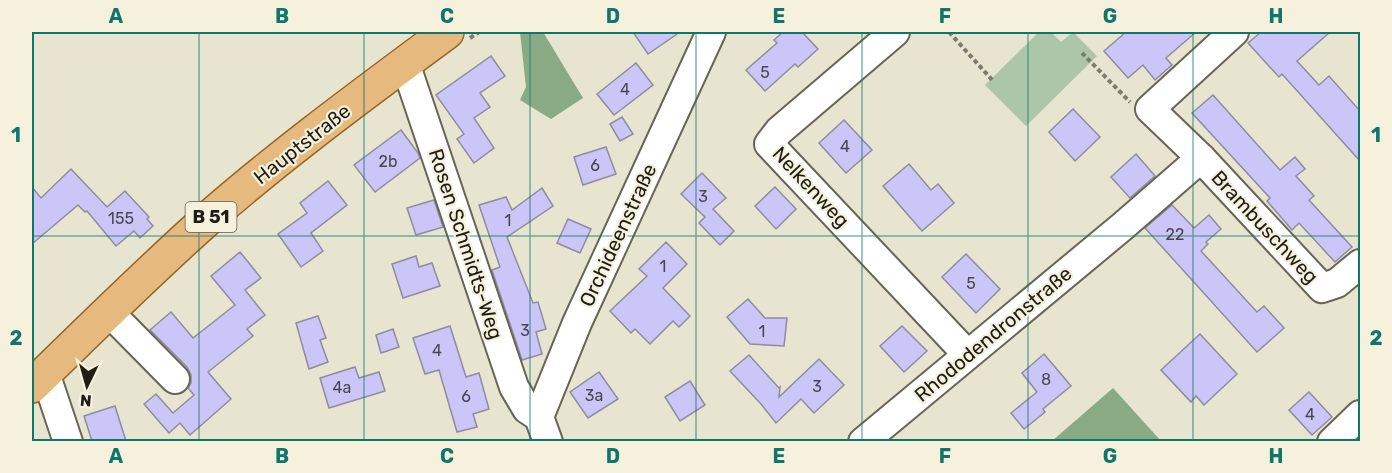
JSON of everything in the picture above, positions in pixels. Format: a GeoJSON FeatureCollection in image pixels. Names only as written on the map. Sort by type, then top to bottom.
{"type":"FeatureCollection","features":[{"type":"Feature","properties":{"kind":"main road","name":"Hauptstraße"},"geometry":{"type":"LineString","coordinates":[[38,380],[205,221],[307,139],[447,32]]}},
{"type":"Feature","properties":{"kind":"street","name":"Orchideenstraße"},"geometry":{"type":"LineString","coordinates":[[543,429],[578,323],[711,32]]}},
{"type":"Feature","properties":{"kind":"street","name":"Nelkenweg"},"geometry":{"type":"LineString","coordinates":[[895,32],[779,131],[769,144],[967,354]]}},
{"type":"Feature","properties":{"kind":"street"},"geometry":{"type":"LineString","coordinates":[[1150,109],[1234,32]]}},
{"type":"Feature","properties":{"kind":"street","name":"Rosen Schmidts-Weg"},"geometry":{"type":"LineString","coordinates":[[405,63],[514,387],[526,409],[543,429]]}},
{"type":"Feature","properties":{"kind":"street","name":"Brambuschweg"},"geometry":{"type":"LineString","coordinates":[[1150,109],[1201,158],[1322,288],[1337,283],[1360,264]]}},
{"type":"Feature","properties":{"kind":"street","name":"Brambuschweg"},"geometry":{"type":"LineString","coordinates":[[1123,226],[1201,158]]}},
{"type":"Feature","properties":{"kind":"street","name":"Rhododendronstraße"},"geometry":{"type":"LineString","coordinates":[[863,441],[1123,226]]}},
{"type":"Feature","properties":{"kind":"street"},"geometry":{"type":"LineString","coordinates":[[108,311],[175,379]]}},
{"type":"Feature","properties":{"kind":"street"},"geometry":{"type":"LineString","coordinates":[[38,380],[68,441]]}},
{"type":"Feature","properties":{"kind":"street"},"geometry":{"type":"LineString","coordinates":[[1332,441],[1360,415]]}},
{"type":"Feature","properties":{"kind":"path"},"geometry":{"type":"LineString","coordinates":[[949,32],[994,82]]}},
{"type":"Feature","properties":{"kind":"path"},"geometry":{"type":"LineString","coordinates":[[1082,53],[1133,105],[1150,109]]}},
{"type":"Feature","properties":{"kind":"green space"},"geometry":{"type":"Polygon","coordinates":[[[520,32],[543,32],[583,98],[551,119],[520,100],[526,87],[520,32]]]}},
{"type":"Feature","properties":{"kind":"green space"},"geometry":{"type":"Polygon","coordinates":[[[1039,32],[1051,32],[1061,42],[1073,32],[1097,56],[1026,126],[985,85],[1039,32]]]}},
{"type":"Feature","properties":{"kind":"green space"},"geometry":{"type":"Polygon","coordinates":[[[1113,388],[1161,441],[1052,441],[1113,388]]]}},
{"type":"Feature","properties":{"kind":"building"},"geometry":{"type":"Polygon","coordinates":[[[633,32],[680,32],[648,54],[633,32]]]}},
{"type":"Feature","properties":{"kind":"building"},"geometry":{"type":"Polygon","coordinates":[[[783,32],[802,32],[818,49],[798,67],[795,64],[765,91],[746,70],[777,43],[774,40],[783,32]]]}},
{"type":"Feature","properties":{"kind":"building"},"geometry":{"type":"Polygon","coordinates":[[[1126,32],[1196,32],[1166,58],[1172,65],[1155,80],[1143,65],[1128,78],[1104,51],[1126,32]]]}},
{"type":"Feature","properties":{"kind":"building"},"geometry":{"type":"Polygon","coordinates":[[[1261,32],[1330,32],[1297,61],[1319,85],[1329,76],[1360,111],[1360,161],[1282,74],[1279,77],[1248,43],[1261,32]]]}},
{"type":"Feature","properties":{"kind":"building"},"geometry":{"type":"Polygon","coordinates":[[[491,56],[505,76],[480,93],[490,107],[474,118],[494,148],[474,163],[457,139],[464,134],[436,95],[491,56]]]}},
{"type":"Feature","properties":{"kind":"building"},"geometry":{"type":"Polygon","coordinates":[[[636,63],[653,85],[614,115],[597,94],[636,63]]]}},
{"type":"Feature","properties":{"kind":"building"},"geometry":{"type":"Polygon","coordinates":[[[1213,95],[1280,170],[1295,157],[1305,169],[1296,176],[1314,196],[1309,200],[1352,247],[1335,262],[1299,223],[1292,230],[1267,201],[1270,198],[1192,113],[1213,95]]]}},
{"type":"Feature","properties":{"kind":"building"},"geometry":{"type":"Polygon","coordinates":[[[1073,109],[1100,137],[1075,161],[1049,132],[1073,109]]]}},
{"type":"Feature","properties":{"kind":"building"},"geometry":{"type":"Polygon","coordinates":[[[622,117],[633,134],[620,141],[610,124],[622,117]]]}},
{"type":"Feature","properties":{"kind":"building"},"geometry":{"type":"Polygon","coordinates":[[[844,120],[872,150],[846,173],[819,143],[844,120]]]}},
{"type":"Feature","properties":{"kind":"building"},"geometry":{"type":"Polygon","coordinates":[[[401,130],[420,158],[375,192],[354,165],[401,130]]]}},
{"type":"Feature","properties":{"kind":"building"},"geometry":{"type":"Polygon","coordinates":[[[606,147],[616,174],[583,185],[574,157],[606,147]]]}},
{"type":"Feature","properties":{"kind":"building"},"geometry":{"type":"Polygon","coordinates":[[[1136,154],[1155,176],[1130,198],[1111,177],[1136,154]]]}},
{"type":"Feature","properties":{"kind":"building"},"geometry":{"type":"Polygon","coordinates":[[[909,164],[931,190],[938,184],[954,203],[922,231],[883,186],[909,164]]]}},
{"type":"Feature","properties":{"kind":"building"},"geometry":{"type":"Polygon","coordinates":[[[71,169],[107,207],[125,191],[149,217],[147,219],[153,226],[140,238],[134,231],[116,246],[87,211],[85,212],[78,205],[32,244],[32,187],[41,198],[71,169]]]}},
{"type":"Feature","properties":{"kind":"building"},"geometry":{"type":"Polygon","coordinates":[[[702,173],[726,198],[713,209],[734,231],[720,245],[699,223],[705,217],[681,194],[702,173]]]}},
{"type":"Feature","properties":{"kind":"building"},"geometry":{"type":"Polygon","coordinates":[[[328,181],[347,205],[311,233],[323,251],[301,267],[278,234],[307,213],[300,203],[328,181]]]}},
{"type":"Feature","properties":{"kind":"building"},"geometry":{"type":"Polygon","coordinates":[[[775,187],[796,209],[776,229],[755,206],[775,187]]]}},
{"type":"Feature","properties":{"kind":"building"},"geometry":{"type":"Polygon","coordinates":[[[542,188],[553,206],[507,237],[533,303],[538,302],[546,329],[536,332],[542,354],[522,360],[492,270],[500,267],[479,205],[506,197],[512,210],[542,188]]]}},
{"type":"Feature","properties":{"kind":"building"},"geometry":{"type":"Polygon","coordinates":[[[434,200],[443,227],[416,235],[407,208],[434,200]]]}},
{"type":"Feature","properties":{"kind":"building"},"geometry":{"type":"Polygon","coordinates":[[[1172,205],[1194,228],[1209,215],[1221,229],[1206,242],[1208,244],[1201,251],[1257,312],[1264,306],[1284,328],[1257,352],[1145,228],[1172,205]]]}},
{"type":"Feature","properties":{"kind":"building"},"geometry":{"type":"Polygon","coordinates":[[[568,219],[591,229],[580,253],[557,243],[568,219]]]}},
{"type":"Feature","properties":{"kind":"building"},"geometry":{"type":"Polygon","coordinates":[[[666,242],[687,264],[663,288],[690,316],[679,327],[673,321],[650,344],[635,329],[631,333],[610,311],[647,276],[639,269],[666,242]]]}},
{"type":"Feature","properties":{"kind":"building"},"geometry":{"type":"Polygon","coordinates":[[[240,252],[261,278],[245,290],[265,315],[247,329],[253,336],[208,372],[231,399],[190,435],[180,423],[169,433],[144,404],[156,394],[173,413],[194,395],[188,388],[191,375],[187,367],[150,330],[171,312],[193,338],[235,305],[211,276],[240,252]]]}},
{"type":"Feature","properties":{"kind":"building"},"geometry":{"type":"Polygon","coordinates":[[[966,254],[1000,289],[976,313],[942,277],[966,254]]]}},
{"type":"Feature","properties":{"kind":"building"},"geometry":{"type":"Polygon","coordinates":[[[416,256],[419,267],[432,263],[440,286],[403,298],[392,264],[416,256]]]}},
{"type":"Feature","properties":{"kind":"building"},"geometry":{"type":"Polygon","coordinates":[[[748,299],[765,318],[787,318],[784,346],[750,344],[727,317],[748,299]]]}},
{"type":"Feature","properties":{"kind":"building"},"geometry":{"type":"Polygon","coordinates":[[[318,316],[326,338],[320,340],[328,362],[309,369],[296,323],[318,316]]]}},
{"type":"Feature","properties":{"kind":"building"},"geometry":{"type":"Polygon","coordinates":[[[450,326],[466,377],[479,373],[489,409],[473,414],[477,427],[457,432],[439,370],[425,374],[413,338],[450,326]]]}},
{"type":"Feature","properties":{"kind":"building"},"geometry":{"type":"Polygon","coordinates":[[[902,326],[927,351],[904,372],[880,346],[902,326]]]}},
{"type":"Feature","properties":{"kind":"building"},"geometry":{"type":"Polygon","coordinates":[[[393,329],[399,347],[381,353],[376,335],[393,329]]]}},
{"type":"Feature","properties":{"kind":"building"},"geometry":{"type":"Polygon","coordinates":[[[1200,334],[1237,374],[1204,405],[1196,396],[1191,402],[1161,370],[1200,334]]]}},
{"type":"Feature","properties":{"kind":"building"},"geometry":{"type":"Polygon","coordinates":[[[1044,354],[1071,386],[1043,409],[1045,412],[1024,429],[1011,413],[1037,392],[1022,373],[1044,354]]]}},
{"type":"Feature","properties":{"kind":"building"},"geometry":{"type":"Polygon","coordinates":[[[749,355],[780,387],[779,397],[819,359],[844,385],[814,413],[801,399],[776,423],[730,371],[749,355]]]}},
{"type":"Feature","properties":{"kind":"building"},"geometry":{"type":"Polygon","coordinates":[[[355,367],[359,378],[379,372],[385,391],[329,408],[320,378],[355,367]]]}},
{"type":"Feature","properties":{"kind":"building"},"geometry":{"type":"Polygon","coordinates":[[[599,372],[618,399],[588,418],[570,392],[599,372]]]}},
{"type":"Feature","properties":{"kind":"building"},"geometry":{"type":"Polygon","coordinates":[[[690,381],[705,405],[680,421],[665,397],[690,381]]]}},
{"type":"Feature","properties":{"kind":"building"},"geometry":{"type":"Polygon","coordinates":[[[1309,392],[1332,417],[1312,435],[1289,410],[1309,392]]]}},
{"type":"Feature","properties":{"kind":"building"},"geometry":{"type":"Polygon","coordinates":[[[115,406],[126,441],[92,441],[84,416],[115,406]]]}}]}
